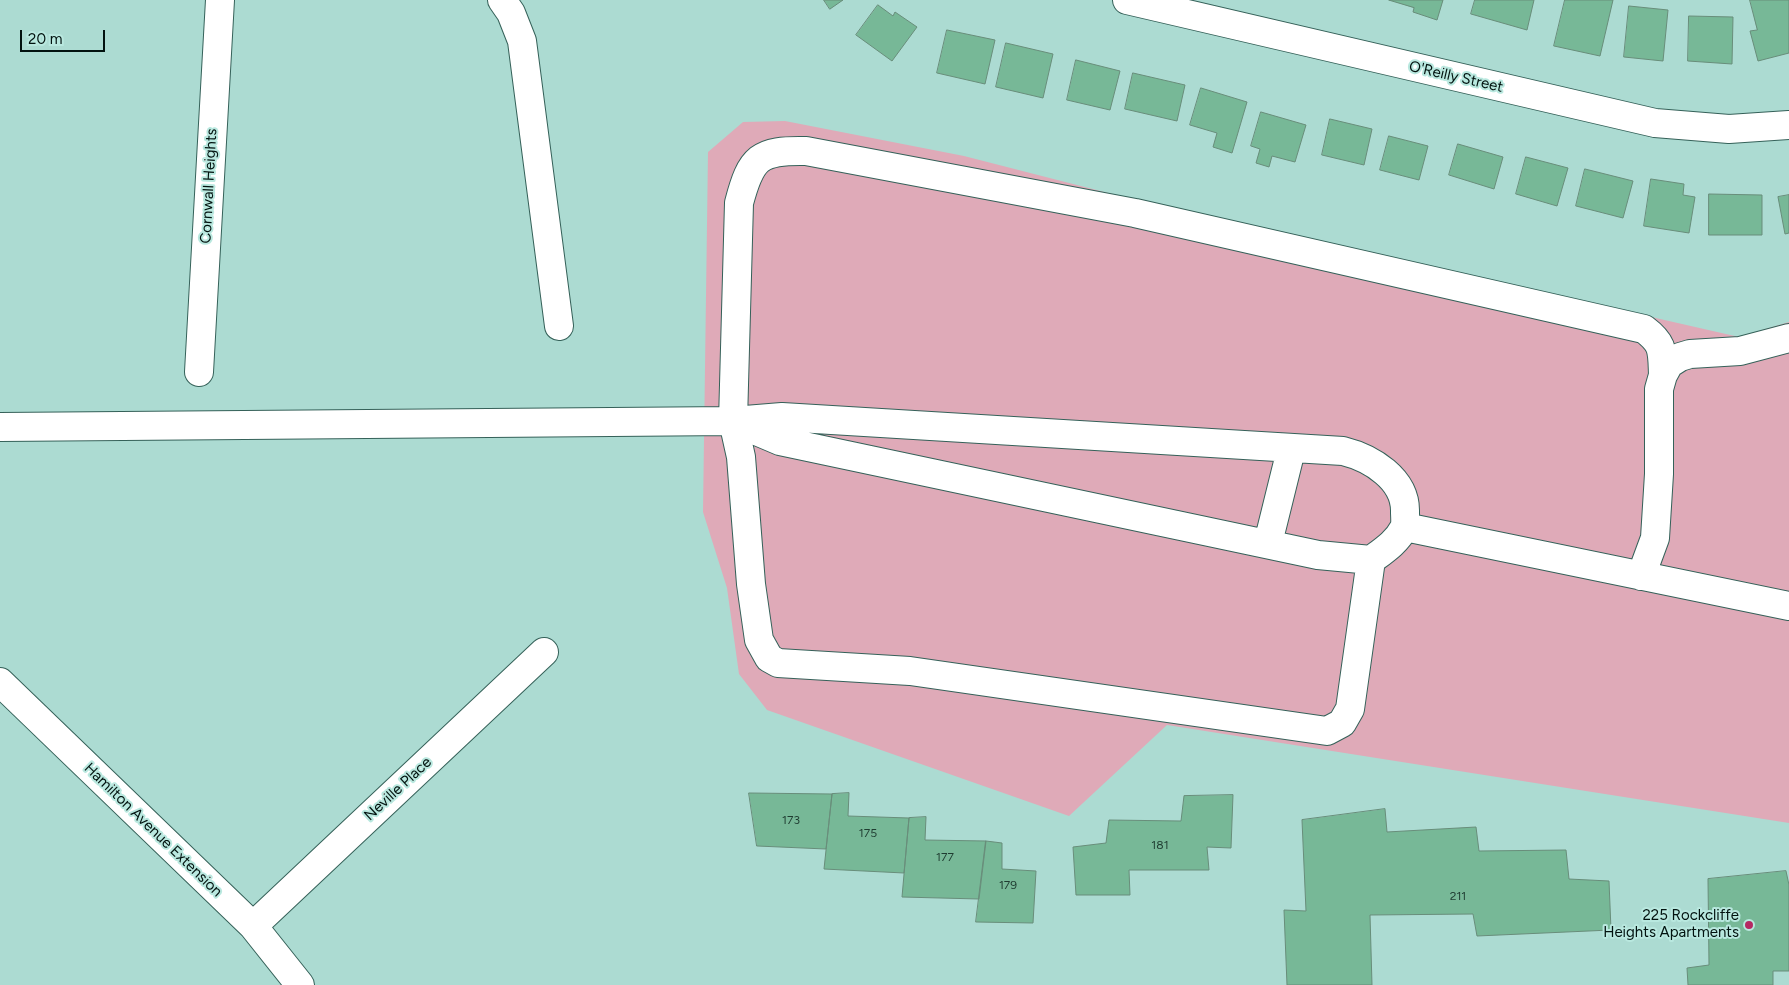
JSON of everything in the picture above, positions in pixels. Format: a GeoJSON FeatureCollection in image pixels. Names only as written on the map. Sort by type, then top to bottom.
{"type":"FeatureCollection","features":[{"type":"Feature","properties":{"kind":"street","name":"Cornwall Heights"},"geometry":{"type":"LineString","coordinates":[[199,372],[220,0]]}},
{"type":"Feature","properties":{"kind":"street"},"geometry":{"type":"LineString","coordinates":[[502,0],[511,13],[522,41],[560,326]]}},
{"type":"Feature","properties":{"kind":"street","name":"O'Reilly Street"},"geometry":{"type":"LineString","coordinates":[[1127,0],[1655,123],[1729,130],[1789,125]]}},
{"type":"Feature","properties":{"kind":"street"},"geometry":{"type":"LineString","coordinates":[[1370,560],[1350,709],[1342,724],[1327,731],[910,671],[778,664],[766,654],[759,640],[750,566],[741,457],[733,421],[739,202],[746,175],[761,156],[782,151],[806,152],[1135,213],[1246,240],[1644,329],[1658,339],[1662,355],[1663,375]]}},
{"type":"Feature","properties":{"kind":"street"},"geometry":{"type":"LineString","coordinates":[[1641,576],[1655,538],[1659,474],[1659,389],[1669,364],[1685,355],[1740,351],[1789,338]]}},
{"type":"Feature","properties":{"kind":"street"},"geometry":{"type":"LineString","coordinates":[[0,427],[733,421],[782,417],[1291,450],[1343,451],[1363,456],[1383,469],[1397,486],[1405,507],[1405,527],[1390,546],[1370,560],[1318,555],[780,441],[733,421]]}},
{"type":"Feature","properties":{"kind":"street"},"geometry":{"type":"LineString","coordinates":[[1268,543],[1291,450]]}},
{"type":"Feature","properties":{"kind":"street"},"geometry":{"type":"LineString","coordinates":[[1405,527],[1789,606]]}},
{"type":"Feature","properties":{"kind":"street","name":"Neville Place"},"geometry":{"type":"LineString","coordinates":[[252,926],[544,652]]}},
{"type":"Feature","properties":{"kind":"street","name":"Hamilton Avenue Extension"},"geometry":{"type":"LineString","coordinates":[[0,682],[252,926],[300,985]]}},
{"type":"Feature","properties":{"kind":"shaded area"},"geometry":{"type":"Polygon","coordinates":[[[785,121],[964,156],[1108,193],[1739,337],[1789,322],[1789,823],[1167,725],[1069,816],[767,710],[739,674],[727,588],[703,512],[708,152],[743,122],[785,121]]]}},
{"type":"Feature","properties":{"kind":"building"},"geometry":{"type":"Polygon","coordinates":[[[824,0],[843,0],[830,9],[824,0]]]}},
{"type":"Feature","properties":{"kind":"building"},"geometry":{"type":"Polygon","coordinates":[[[1389,0],[1443,0],[1437,20],[1413,12],[1414,8],[1389,0]]]}},
{"type":"Feature","properties":{"kind":"building"},"geometry":{"type":"Polygon","coordinates":[[[1475,0],[1534,0],[1527,30],[1471,14],[1475,0]]]}},
{"type":"Feature","properties":{"kind":"building"},"geometry":{"type":"Polygon","coordinates":[[[1565,0],[1613,0],[1600,56],[1554,46],[1565,0]]]}},
{"type":"Feature","properties":{"kind":"building"},"geometry":{"type":"Polygon","coordinates":[[[1750,0],[1789,0],[1789,53],[1758,61],[1750,31],[1757,30],[1750,0]]]}},
{"type":"Feature","properties":{"kind":"building"},"geometry":{"type":"Polygon","coordinates":[[[878,5],[893,16],[895,12],[917,27],[892,61],[856,35],[878,5]]]}},
{"type":"Feature","properties":{"kind":"building"},"geometry":{"type":"Polygon","coordinates":[[[1629,6],[1668,10],[1663,61],[1624,57],[1629,6]]]}},
{"type":"Feature","properties":{"kind":"building"},"geometry":{"type":"Polygon","coordinates":[[[1689,16],[1733,17],[1732,64],[1688,61],[1689,16]]]}},
{"type":"Feature","properties":{"kind":"building"},"geometry":{"type":"Polygon","coordinates":[[[947,30],[995,40],[985,84],[937,73],[947,30]]]}},
{"type":"Feature","properties":{"kind":"building"},"geometry":{"type":"Polygon","coordinates":[[[1006,43],[1053,54],[1043,98],[996,87],[1006,43]]]}},
{"type":"Feature","properties":{"kind":"building"},"geometry":{"type":"Polygon","coordinates":[[[1076,60],[1120,71],[1110,110],[1067,100],[1076,60]]]}},
{"type":"Feature","properties":{"kind":"building"},"geometry":{"type":"Polygon","coordinates":[[[1133,73],[1185,85],[1177,121],[1125,109],[1133,73]]]}},
{"type":"Feature","properties":{"kind":"building"},"geometry":{"type":"Polygon","coordinates":[[[1201,88],[1247,102],[1232,153],[1213,147],[1217,133],[1190,125],[1201,88]]]}},
{"type":"Feature","properties":{"kind":"building"},"geometry":{"type":"Polygon","coordinates":[[[1261,112],[1306,125],[1295,162],[1272,156],[1269,167],[1256,163],[1260,149],[1251,146],[1261,112]]]}},
{"type":"Feature","properties":{"kind":"building"},"geometry":{"type":"Polygon","coordinates":[[[1330,119],[1372,129],[1364,165],[1322,155],[1330,119]]]}},
{"type":"Feature","properties":{"kind":"building"},"geometry":{"type":"Polygon","coordinates":[[[1389,136],[1428,146],[1419,180],[1380,170],[1389,136]]]}},
{"type":"Feature","properties":{"kind":"building"},"geometry":{"type":"Polygon","coordinates":[[[1458,144],[1503,157],[1494,189],[1449,175],[1458,144]]]}},
{"type":"Feature","properties":{"kind":"building"},"geometry":{"type":"Polygon","coordinates":[[[1526,157],[1568,168],[1557,206],[1516,194],[1526,157]]]}},
{"type":"Feature","properties":{"kind":"building"},"geometry":{"type":"Polygon","coordinates":[[[1585,169],[1633,181],[1623,218],[1576,206],[1585,169]]]}},
{"type":"Feature","properties":{"kind":"building"},"geometry":{"type":"Polygon","coordinates":[[[1651,179],[1684,184],[1683,195],[1695,197],[1689,233],[1644,226],[1651,179]]]}},
{"type":"Feature","properties":{"kind":"building"},"geometry":{"type":"Polygon","coordinates":[[[1709,194],[1762,195],[1762,235],[1709,235],[1709,194]]]}},
{"type":"Feature","properties":{"kind":"building"},"geometry":{"type":"Polygon","coordinates":[[[1789,195],[1789,233],[1785,234],[1778,197],[1789,195]]]}},
{"type":"Feature","properties":{"kind":"building"},"geometry":{"type":"Polygon","coordinates":[[[749,793],[832,794],[826,849],[757,846],[749,793]]]}},
{"type":"Feature","properties":{"kind":"building"},"geometry":{"type":"Polygon","coordinates":[[[849,793],[848,816],[909,818],[904,873],[824,869],[832,794],[849,793]]]}},
{"type":"Feature","properties":{"kind":"building"},"geometry":{"type":"Polygon","coordinates":[[[1233,795],[1231,848],[1207,847],[1209,870],[1129,870],[1130,895],[1076,895],[1073,847],[1106,843],[1109,820],[1181,821],[1184,796],[1233,795]]]}},
{"type":"Feature","properties":{"kind":"building"},"geometry":{"type":"Polygon","coordinates":[[[1385,809],[1387,832],[1476,827],[1479,851],[1566,850],[1569,879],[1609,881],[1611,930],[1477,936],[1473,914],[1370,915],[1372,985],[1287,985],[1284,910],[1306,911],[1302,820],[1385,809]]]}},
{"type":"Feature","properties":{"kind":"building"},"geometry":{"type":"Polygon","coordinates":[[[926,817],[925,840],[986,841],[979,899],[902,897],[909,818],[926,817]]]}},
{"type":"Feature","properties":{"kind":"building"},"geometry":{"type":"Polygon","coordinates":[[[986,841],[1002,843],[1002,869],[1036,871],[1033,923],[976,922],[986,841]]]}},
{"type":"Feature","properties":{"kind":"building","name":"225 Rockcliffe Heights Apartments"},"geometry":{"type":"Polygon","coordinates":[[[1786,871],[1789,885],[1789,971],[1773,971],[1773,985],[1688,985],[1687,968],[1709,965],[1708,879],[1786,871]]]}},
{"type":"Feature","properties":{"kind":"place","name":"225 Rockcliffe Heights Apartments"},"geometry":{"type":"Point","coordinates":[1749,925]}}]}
